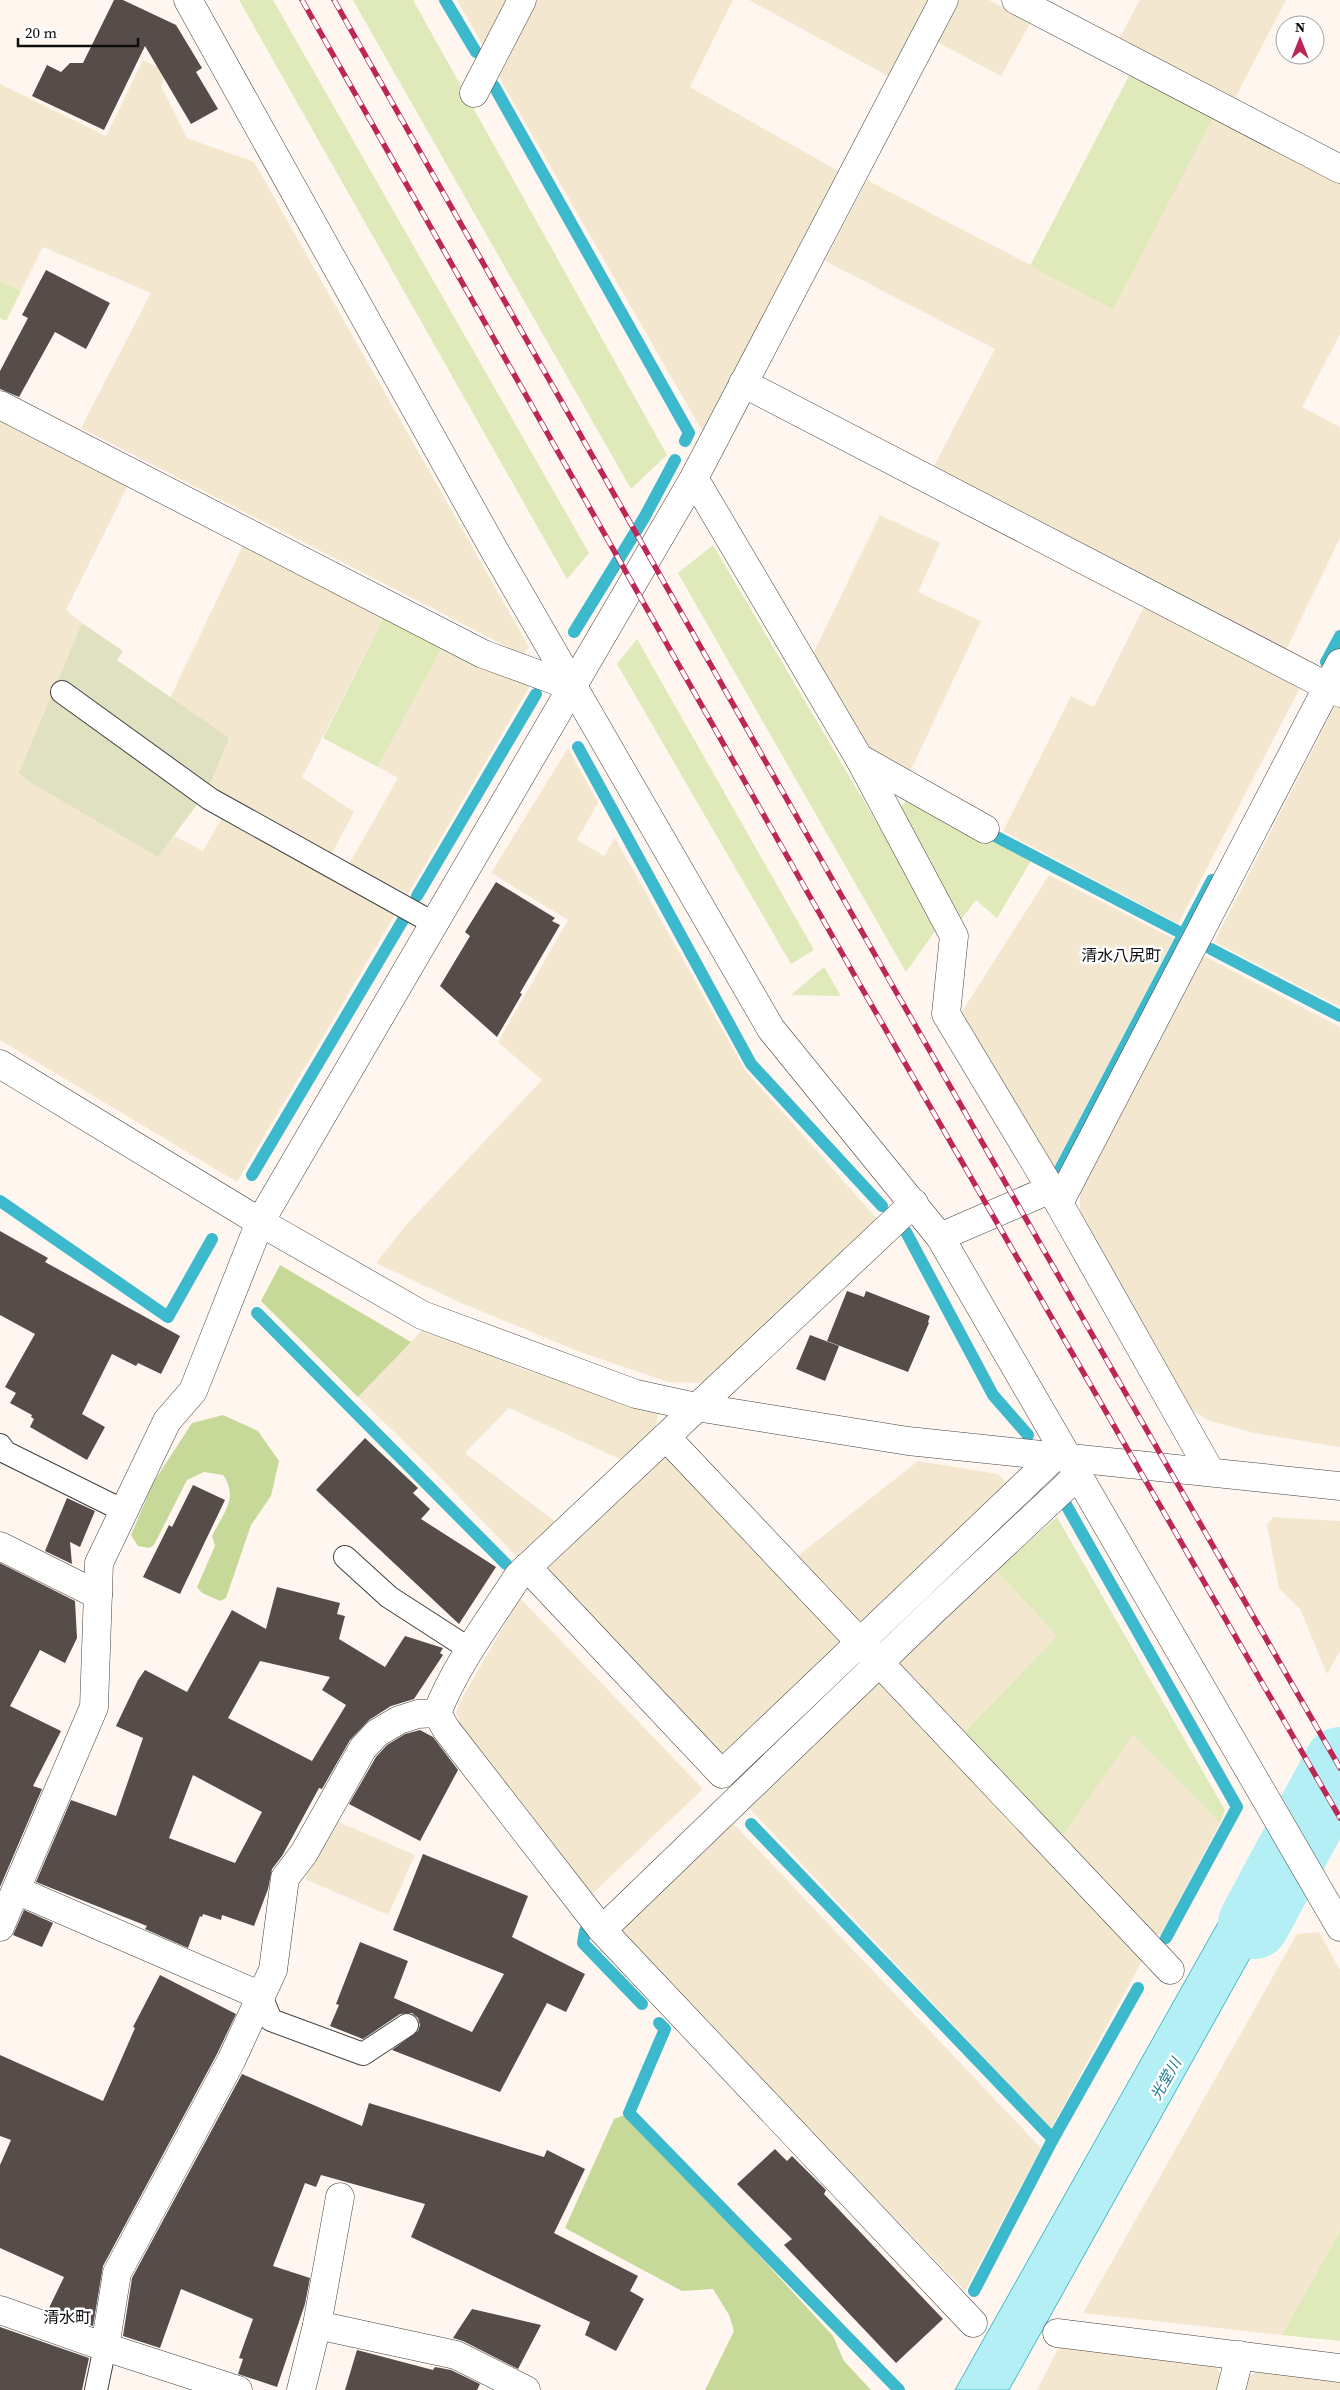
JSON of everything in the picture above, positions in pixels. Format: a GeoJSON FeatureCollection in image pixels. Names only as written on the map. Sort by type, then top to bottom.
{"type":"FeatureCollection","features":[{"type":"Feature","properties":{"kind":"street"},"geometry":{"type":"LineString","coordinates":[[188,0],[573,687],[771,1029],[940,1237],[1066,1464],[1272,1808],[1340,1926]]}},
{"type":"Feature","properties":{"kind":"street"},"geometry":{"type":"LineString","coordinates":[[474,93],[522,0]]}},
{"type":"Feature","properties":{"kind":"street"},"geometry":{"type":"LineString","coordinates":[[0,1927],[94,1707],[99,1563],[167,1421],[194,1391],[260,1222],[694,478],[944,0]]}},
{"type":"Feature","properties":{"kind":"street"},"geometry":{"type":"LineString","coordinates":[[1016,0],[1340,168]]}},
{"type":"Feature","properties":{"kind":"street"},"geometry":{"type":"LineString","coordinates":[[743,383],[1336,680],[1055,1196],[940,1237]]}},
{"type":"Feature","properties":{"kind":"street"},"geometry":{"type":"LineString","coordinates":[[0,404],[484,654],[573,687]]}},
{"type":"Feature","properties":{"kind":"street"},"geometry":{"type":"LineString","coordinates":[[694,478],[859,758],[954,936],[946,1014],[1055,1196],[1210,1471]]}},
{"type":"Feature","properties":{"kind":"street"},"geometry":{"type":"LineString","coordinates":[[859,758],[985,829]]}},
{"type":"Feature","properties":{"kind":"street"},"geometry":{"type":"LineString","coordinates":[[0,1064],[260,1222],[422,1315],[636,1394],[696,1407],[1066,1464],[1210,1471],[1340,1486]]}},
{"type":"Feature","properties":{"kind":"street"},"geometry":{"type":"LineString","coordinates":[[914,1203],[518,1576],[442,1699],[437,1713],[446,1729],[602,1930],[973,2323]]}},
{"type":"Feature","properties":{"kind":"street"},"geometry":{"type":"LineString","coordinates":[[666,1437],[1170,1970]]}},
{"type":"Feature","properties":{"kind":"street"},"geometry":{"type":"LineString","coordinates":[[527,1567],[722,1774],[860,1641],[1066,1464]]}},
{"type":"Feature","properties":{"kind":"street"},"geometry":{"type":"LineString","coordinates":[[602,1930],[880,1663],[1066,1464]]}},
{"type":"Feature","properties":{"kind":"street"},"geometry":{"type":"LineString","coordinates":[[0,1546],[98,1595]]}},
{"type":"Feature","properties":{"kind":"street"},"geometry":{"type":"LineString","coordinates":[[105,2347],[117,2273],[231,2061],[273,1970],[285,1878],[304,1853],[363,1748],[377,1733],[399,1720],[418,1714],[437,1713]]}},
{"type":"Feature","properties":{"kind":"street"},"geometry":{"type":"LineString","coordinates":[[16,1890],[261,1996]]}},
{"type":"Feature","properties":{"kind":"street"},"geometry":{"type":"LineString","coordinates":[[302,2390],[317,2325],[340,2197]]}},
{"type":"Feature","properties":{"kind":"street"},"geometry":{"type":"LineString","coordinates":[[0,2310],[105,2347],[238,2390]]}},
{"type":"Feature","properties":{"kind":"street"},"geometry":{"type":"LineString","coordinates":[[317,2325],[456,2355],[526,2390]]}},
{"type":"Feature","properties":{"kind":"street"},"geometry":{"type":"LineString","coordinates":[[1057,2333],[1340,2368]]}},
{"type":"Feature","properties":{"kind":"street"},"geometry":{"type":"LineString","coordinates":[[1231,2390],[1240,2355]]}},
{"type":"Feature","properties":{"kind":"lane"},"geometry":{"type":"LineString","coordinates":[[62,692],[210,799],[435,924]]}},
{"type":"Feature","properties":{"kind":"lane"},"geometry":{"type":"LineString","coordinates":[[0,1445],[5,1452],[124,1512]]}},
{"type":"Feature","properties":{"kind":"lane"},"geometry":{"type":"LineString","coordinates":[[345,1558],[389,1597],[471,1650]]}},
{"type":"Feature","properties":{"kind":"lane"},"geometry":{"type":"LineString","coordinates":[[261,1996],[271,2020],[363,2054],[407,2024]]}},
{"type":"Feature","properties":{"kind":"lane"},"geometry":{"type":"LineString","coordinates":[[96,2390],[105,2347]]}},
{"type":"Feature","properties":{"kind":"shaded area"},"geometry":{"type":"Polygon","coordinates":[[[457,0],[510,0],[485,49],[457,0]]]}},
{"type":"Feature","properties":{"kind":"shaded area"},"geometry":{"type":"Polygon","coordinates":[[[537,0],[733,0],[690,87],[840,172],[704,434],[499,77],[537,0]]]}},
{"type":"Feature","properties":{"kind":"shaded area"},"geometry":{"type":"Polygon","coordinates":[[[749,0],[930,0],[890,77],[749,0]]]}},
{"type":"Feature","properties":{"kind":"shaded area"},"geometry":{"type":"Polygon","coordinates":[[[959,0],[989,0],[1031,22],[1001,76],[937,42],[959,0]]]}},
{"type":"Feature","properties":{"kind":"shaded area"},"geometry":{"type":"Polygon","coordinates":[[[1140,0],[1286,0],[1278,15],[1275,15],[1275,21],[1235,98],[1119,39],[1140,0]]]}},
{"type":"Feature","properties":{"kind":"shaded area"},"geometry":{"type":"Polygon","coordinates":[[[143,60],[168,72],[161,86],[187,138],[254,162],[529,647],[523,655],[81,428],[151,293],[43,247],[21,291],[0,281],[0,84],[106,136],[143,60]]]}},
{"type":"Feature","properties":{"kind":"shaded area"},"geometry":{"type":"Polygon","coordinates":[[[1214,116],[1340,182],[1340,334],[1302,407],[1340,427],[1340,538],[1286,650],[933,468],[995,349],[825,261],[867,180],[1113,308],[1214,116]]]}},
{"type":"Feature","properties":{"kind":"shaded area"},"geometry":{"type":"Polygon","coordinates":[[[0,412],[131,479],[66,610],[82,623],[20,773],[158,857],[174,836],[203,851],[223,816],[396,913],[237,1182],[0,1040],[0,412]]]}},
{"type":"Feature","properties":{"kind":"shaded area"},"geometry":{"type":"Polygon","coordinates":[[[880,515],[940,543],[918,592],[981,621],[909,774],[861,744],[813,654],[880,515]]]}},
{"type":"Feature","properties":{"kind":"shaded area"},"geometry":{"type":"Polygon","coordinates":[[[245,541],[386,613],[302,777],[354,812],[331,855],[207,791],[170,698],[245,541]]]}},
{"type":"Feature","properties":{"kind":"shaded area"},"geometry":{"type":"Polygon","coordinates":[[[1147,601],[1303,682],[1178,924],[1003,831],[1071,696],[1094,707],[1147,601]]]}},
{"type":"Feature","properties":{"kind":"shaded area"},"geometry":{"type":"Polygon","coordinates":[[[444,643],[530,686],[408,894],[349,864],[398,778],[378,767],[444,643]]]}},
{"type":"Feature","properties":{"kind":"shaded area"},"geometry":{"type":"Polygon","coordinates":[[[1340,707],[1340,1007],[1214,942],[1334,708],[1340,707]]]}},
{"type":"Feature","properties":{"kind":"shaded area"},"geometry":{"type":"Polygon","coordinates":[[[568,748],[598,803],[577,840],[604,856],[615,838],[745,1070],[879,1221],[704,1383],[668,1382],[580,1352],[459,1302],[376,1263],[406,1225],[542,1080],[498,1042],[568,920],[491,873],[568,748]]]}},
{"type":"Feature","properties":{"kind":"shaded area"},"geometry":{"type":"Polygon","coordinates":[[[1049,875],[1174,939],[1052,1171],[961,1013],[1049,875]]]}},
{"type":"Feature","properties":{"kind":"shaded area"},"geometry":{"type":"Polygon","coordinates":[[[1204,956],[1340,1027],[1340,1447],[1254,1433],[1210,1421],[1194,1412],[1180,1399],[1080,1217],[1080,1193],[1204,956]]]}},
{"type":"Feature","properties":{"kind":"shaded area"},"geometry":{"type":"Polygon","coordinates":[[[425,1327],[522,1369],[658,1413],[656,1427],[622,1460],[509,1408],[465,1453],[557,1523],[519,1559],[427,1464],[358,1397],[425,1327]]]}},
{"type":"Feature","properties":{"kind":"shaded area"},"geometry":{"type":"Polygon","coordinates":[[[663,1453],[845,1646],[725,1760],[544,1571],[663,1453]]]}},
{"type":"Feature","properties":{"kind":"shaded area"},"geometry":{"type":"Polygon","coordinates":[[[918,1461],[998,1474],[1010,1487],[862,1630],[795,1558],[918,1461]]]}},
{"type":"Feature","properties":{"kind":"shaded area"},"geometry":{"type":"Polygon","coordinates":[[[1273,1517],[1340,1521],[1340,1651],[1327,1674],[1300,1609],[1279,1588],[1267,1525],[1273,1517]]]}},
{"type":"Feature","properties":{"kind":"shaded area"},"geometry":{"type":"Polygon","coordinates":[[[996,1570],[1057,1636],[961,1736],[894,1662],[996,1570]]]}},
{"type":"Feature","properties":{"kind":"shaded area"},"geometry":{"type":"Polygon","coordinates":[[[520,1598],[703,1789],[592,1894],[469,1748],[456,1713],[462,1698],[520,1598]]]}},
{"type":"Feature","properties":{"kind":"shaded area"},"geometry":{"type":"Polygon","coordinates":[[[877,1680],[1142,1961],[1051,2129],[749,1808],[877,1680]]]}},
{"type":"Feature","properties":{"kind":"shaded area"},"geometry":{"type":"Polygon","coordinates":[[[1133,1735],[1220,1823],[1161,1934],[1151,1935],[1060,1840],[1133,1735]]]}},
{"type":"Feature","properties":{"kind":"shaded area"},"geometry":{"type":"Polygon","coordinates":[[[334,1820],[415,1855],[388,1915],[305,1879],[334,1820]]]}},
{"type":"Feature","properties":{"kind":"shaded area"},"geometry":{"type":"Polygon","coordinates":[[[732,1822],[1041,2148],[965,2291],[617,1930],[732,1822]]]}},
{"type":"Feature","properties":{"kind":"shaded area"},"geometry":{"type":"Polygon","coordinates":[[[1319,1932],[1340,1970],[1340,2231],[1282,2335],[1083,2313],[1297,1934],[1319,1932]]]}},
{"type":"Feature","properties":{"kind":"shaded area"},"geometry":{"type":"Polygon","coordinates":[[[1062,2341],[1213,2363],[1221,2375],[1217,2390],[1037,2390],[1062,2341]]]}},
{"type":"Feature","properties":{"kind":"shaded area"},"geometry":{"type":"Polygon","coordinates":[[[1261,2369],[1340,2378],[1340,2390],[1244,2390],[1247,2377],[1261,2369]]]}},
{"type":"Feature","properties":{"kind":"green space"},"geometry":{"type":"Polygon","coordinates":[[[239,0],[273,0],[589,553],[567,579],[239,0]]]}},
{"type":"Feature","properties":{"kind":"green space"},"geometry":{"type":"Polygon","coordinates":[[[353,0],[413,0],[667,455],[631,489],[353,0]]]}},
{"type":"Feature","properties":{"kind":"green space"},"geometry":{"type":"Polygon","coordinates":[[[1131,72],[1214,116],[1113,309],[1030,266],[1131,72]]]}},
{"type":"Feature","properties":{"kind":"green space"},"geometry":{"type":"Polygon","coordinates":[[[0,281],[21,291],[6,321],[0,318],[0,281]]]}},
{"type":"Feature","properties":{"kind":"green space"},"geometry":{"type":"Polygon","coordinates":[[[713,545],[938,927],[906,972],[678,573],[713,545]]]}},
{"type":"Feature","properties":{"kind":"green space"},"geometry":{"type":"Polygon","coordinates":[[[386,613],[444,643],[378,767],[323,738],[386,613]]]}},
{"type":"Feature","properties":{"kind":"green space"},"geometry":{"type":"Polygon","coordinates":[[[82,623],[123,651],[117,660],[229,738],[207,791],[158,857],[30,782],[19,773],[82,623]]]}},
{"type":"Feature","properties":{"kind":"green space"},"geometry":{"type":"Polygon","coordinates":[[[637,639],[814,950],[791,964],[617,664],[637,639]]]}},
{"type":"Feature","properties":{"kind":"green space"},"geometry":{"type":"Polygon","coordinates":[[[906,800],[984,845],[989,838],[1031,861],[997,918],[976,900],[959,922],[900,809],[906,800]]]}},
{"type":"Feature","properties":{"kind":"green space"},"geometry":{"type":"Polygon","coordinates":[[[824,967],[841,996],[791,995],[824,967]]]}},
{"type":"Feature","properties":{"kind":"green space"},"geometry":{"type":"Polygon","coordinates":[[[280,1265],[411,1342],[358,1397],[261,1301],[280,1265]]]}},
{"type":"Feature","properties":{"kind":"green space"},"geometry":{"type":"Polygon","coordinates":[[[223,1415],[258,1431],[279,1461],[271,1496],[251,1525],[226,1598],[220,1601],[202,1593],[197,1587],[215,1546],[212,1536],[228,1506],[230,1491],[223,1475],[204,1472],[187,1480],[154,1545],[149,1548],[138,1546],[131,1535],[153,1483],[192,1423],[223,1415]]]}},
{"type":"Feature","properties":{"kind":"green space"},"geometry":{"type":"Polygon","coordinates":[[[1057,1517],[1225,1810],[1220,1823],[1133,1735],[1060,1840],[961,1736],[1057,1636],[996,1570],[1057,1517]]]}},
{"type":"Feature","properties":{"kind":"green space"},"geometry":{"type":"Polygon","coordinates":[[[624,2115],[746,2241],[833,2336],[844,2361],[871,2390],[705,2390],[734,2331],[729,2315],[713,2289],[682,2291],[565,2228],[614,2119],[624,2115]]]}},
{"type":"Feature","properties":{"kind":"green space"},"geometry":{"type":"Polygon","coordinates":[[[1340,2231],[1340,2341],[1282,2335],[1340,2231]]]}},
{"type":"Feature","properties":{"kind":"water"},"geometry":{"type":"Polygon","coordinates":[[[1273,1825],[1299,1870],[1009,2390],[955,2390],[1273,1825]]]}},
{"type":"Feature","properties":{"kind":"building"},"geometry":{"type":"Polygon","coordinates":[[[114,0],[123,0],[176,25],[202,68],[196,72],[218,109],[191,124],[145,46],[104,130],[32,96],[47,65],[61,72],[70,63],[83,63],[114,0]]]}},
{"type":"Feature","properties":{"kind":"building"},"geometry":{"type":"Polygon","coordinates":[[[46,270],[110,303],[86,349],[55,332],[19,397],[0,389],[0,371],[28,318],[22,315],[46,270]]]}},
{"type":"Feature","properties":{"kind":"building"},"geometry":{"type":"Polygon","coordinates":[[[496,882],[555,918],[552,921],[560,925],[520,993],[522,994],[497,1037],[440,986],[470,936],[465,932],[496,882]]]}},
{"type":"Feature","properties":{"kind":"building"},"geometry":{"type":"Polygon","coordinates":[[[0,1231],[48,1258],[45,1262],[180,1336],[161,1374],[138,1363],[136,1366],[112,1354],[82,1414],[105,1427],[87,1460],[30,1427],[34,1419],[31,1417],[32,1415],[10,1403],[16,1393],[5,1387],[35,1334],[0,1315],[0,1231]]]}},
{"type":"Feature","properties":{"kind":"building"},"geometry":{"type":"Polygon","coordinates":[[[847,1291],[864,1297],[866,1291],[930,1316],[929,1323],[908,1372],[827,1341],[847,1291]]]}},
{"type":"Feature","properties":{"kind":"building"},"geometry":{"type":"Polygon","coordinates":[[[810,1335],[839,1346],[825,1381],[796,1369],[810,1335]]]}},
{"type":"Feature","properties":{"kind":"building"},"geometry":{"type":"Polygon","coordinates":[[[365,1438],[418,1488],[413,1493],[430,1509],[421,1519],[496,1567],[459,1624],[316,1490],[365,1438]]]}},
{"type":"Feature","properties":{"kind":"building"},"geometry":{"type":"Polygon","coordinates":[[[193,1485],[225,1500],[180,1594],[143,1577],[169,1525],[172,1527],[193,1485]]]}},
{"type":"Feature","properties":{"kind":"building"},"geometry":{"type":"Polygon","coordinates":[[[67,1498],[95,1511],[80,1547],[70,1542],[72,1564],[45,1551],[67,1498]]]}},
{"type":"Feature","properties":{"kind":"building"},"geometry":{"type":"Polygon","coordinates":[[[0,1563],[75,1601],[77,1638],[65,1663],[40,1650],[10,1706],[61,1731],[33,1786],[42,1789],[0,1887],[0,1563]]]}},
{"type":"Feature","properties":{"kind":"building"},"geometry":{"type":"Polygon","coordinates":[[[277,1587],[340,1603],[337,1614],[345,1616],[339,1639],[385,1667],[405,1636],[443,1648],[440,1653],[443,1655],[414,1699],[391,1706],[369,1720],[350,1740],[322,1789],[319,1788],[282,1856],[272,1869],[268,1889],[254,1926],[222,1915],[221,1920],[203,1914],[202,1917],[200,1916],[188,1948],[145,1929],[147,1926],[36,1882],[71,1800],[116,1816],[143,1738],[116,1726],[138,1680],[145,1670],[187,1692],[232,1610],[266,1629],[277,1587]],[[260,1661],[228,1718],[312,1761],[346,1705],[322,1690],[330,1677],[260,1661]],[[193,1775],[169,1838],[235,1863],[262,1812],[193,1775]]]}},
{"type":"Feature","properties":{"kind":"building"},"geometry":{"type":"Polygon","coordinates":[[[420,1730],[433,1737],[458,1770],[420,1841],[349,1804],[376,1757],[387,1745],[405,1734],[420,1730]]]}},
{"type":"Feature","properties":{"kind":"building"},"geometry":{"type":"Polygon","coordinates":[[[423,1854],[528,1896],[512,1937],[585,1974],[566,2012],[547,2003],[500,2092],[392,2050],[418,2031],[420,2025],[418,2018],[412,2013],[400,2014],[363,2039],[330,2026],[339,2005],[336,2004],[360,1942],[408,1961],[394,1998],[472,2032],[504,1974],[393,1930],[423,1854]]]}},
{"type":"Feature","properties":{"kind":"building"},"geometry":{"type":"Polygon","coordinates":[[[24,1910],[53,1923],[42,1947],[13,1935],[24,1910]]]}},
{"type":"Feature","properties":{"kind":"building"},"geometry":{"type":"Polygon","coordinates":[[[160,1975],[236,2014],[217,2054],[103,2266],[93,2326],[48,2310],[64,2277],[0,2248],[0,2165],[11,2140],[0,2136],[0,2055],[103,2101],[135,2028],[133,2027],[160,1975]]]}},
{"type":"Feature","properties":{"kind":"building"},"geometry":{"type":"Polygon","coordinates":[[[242,2074],[362,2126],[369,2103],[544,2157],[547,2150],[585,2169],[554,2233],[638,2276],[630,2291],[644,2299],[616,2351],[585,2335],[590,2322],[411,2237],[425,2204],[321,2175],[316,2187],[305,2183],[273,2266],[310,2278],[305,2304],[277,2387],[238,2374],[243,2359],[239,2358],[253,2319],[181,2289],[160,2348],[123,2336],[132,2278],[242,2074]]]}},
{"type":"Feature","properties":{"kind":"building"},"geometry":{"type":"Polygon","coordinates":[[[775,2149],[787,2161],[792,2156],[826,2190],[824,2194],[943,2319],[896,2363],[784,2245],[792,2239],[737,2184],[775,2149]]]}},
{"type":"Feature","properties":{"kind":"building"},"geometry":{"type":"Polygon","coordinates":[[[472,2309],[541,2325],[518,2369],[463,2341],[453,2338],[472,2309]]]}},
{"type":"Feature","properties":{"kind":"building"},"geometry":{"type":"Polygon","coordinates":[[[0,2327],[89,2358],[82,2390],[0,2390],[0,2327]]]}},
{"type":"Feature","properties":{"kind":"building"},"geometry":{"type":"Polygon","coordinates":[[[357,2350],[433,2370],[435,2367],[451,2370],[480,2384],[477,2390],[345,2390],[357,2350]]]}},
{"type":"Feature","properties":{"kind":"waterway"},"geometry":{"type":"LineString","coordinates":[[445,0],[476,52]]}},
{"type":"Feature","properties":{"kind":"waterway"},"geometry":{"type":"LineString","coordinates":[[494,86],[689,433],[685,441]]}},
{"type":"Feature","properties":{"kind":"waterway"},"geometry":{"type":"LineString","coordinates":[[574,632],[644,518],[675,460]]}},
{"type":"Feature","properties":{"kind":"waterway"},"geometry":{"type":"LineString","coordinates":[[1326,662],[1340,636]]}},
{"type":"Feature","properties":{"kind":"waterway"},"geometry":{"type":"LineString","coordinates":[[417,896],[536,694]]}},
{"type":"Feature","properties":{"kind":"waterway"},"geometry":{"type":"LineString","coordinates":[[578,747],[751,1064],[882,1206]]}},
{"type":"Feature","properties":{"kind":"waterway"},"geometry":{"type":"LineString","coordinates":[[995,836],[1183,934]]}},
{"type":"Feature","properties":{"kind":"waterway"},"geometry":{"type":"LineString","coordinates":[[1056,1177],[1212,880]]}},
{"type":"Feature","properties":{"kind":"waterway"},"geometry":{"type":"LineString","coordinates":[[252,1175],[403,920]]}},
{"type":"Feature","properties":{"kind":"waterway"},"geometry":{"type":"LineString","coordinates":[[1211,949],[1340,1016]]}},
{"type":"Feature","properties":{"kind":"waterway"},"geometry":{"type":"LineString","coordinates":[[0,1201],[168,1317],[212,1239]]}},
{"type":"Feature","properties":{"kind":"waterway"},"geometry":{"type":"LineString","coordinates":[[906,1232],[993,1395],[1028,1435]]}},
{"type":"Feature","properties":{"kind":"waterway"},"geometry":{"type":"LineString","coordinates":[[257,1313],[506,1564]]}},
{"type":"Feature","properties":{"kind":"waterway"},"geometry":{"type":"LineString","coordinates":[[1065,1503],[1237,1807],[1166,1938]]}},
{"type":"Feature","properties":{"kind":"waterway"},"geometry":{"type":"LineString","coordinates":[[891,1631],[932,1594]]}},
{"type":"Feature","properties":{"kind":"waterway"},"geometry":{"type":"LineString","coordinates":[[737,1781],[838,1682]]}},
{"type":"Feature","properties":{"kind":"waterway","name":"光堂川"},"geometry":{"type":"LineString","coordinates":[[1254,1923],[1340,1763]]}},
{"type":"Feature","properties":{"kind":"waterway"},"geometry":{"type":"LineString","coordinates":[[751,1824],[1053,2139],[974,2291]]}},
{"type":"Feature","properties":{"kind":"waterway"},"geometry":{"type":"LineString","coordinates":[[585,1931],[583,1943],[642,2004]]}},
{"type":"Feature","properties":{"kind":"waterway"},"geometry":{"type":"LineString","coordinates":[[1053,2139],[1138,1988]]}},
{"type":"Feature","properties":{"kind":"waterway"},"geometry":{"type":"LineString","coordinates":[[659,2023],[665,2029],[629,2113],[899,2390]]}},
{"type":"Feature","properties":{"kind":"railway"},"geometry":{"type":"LineString","coordinates":[[302,0],[860,985],[1340,1818]]}},
{"type":"Feature","properties":{"kind":"railway"},"geometry":{"type":"LineString","coordinates":[[334,0],[887,976],[1340,1768]]}},
{"type":"Feature","properties":{"kind":"district","name":"清水八尻町"},"geometry":{"type":"Point","coordinates":[1121,955]}},
{"type":"Feature","properties":{"kind":"district","name":"清水町"},"geometry":{"type":"Point","coordinates":[67,2317]}}]}
